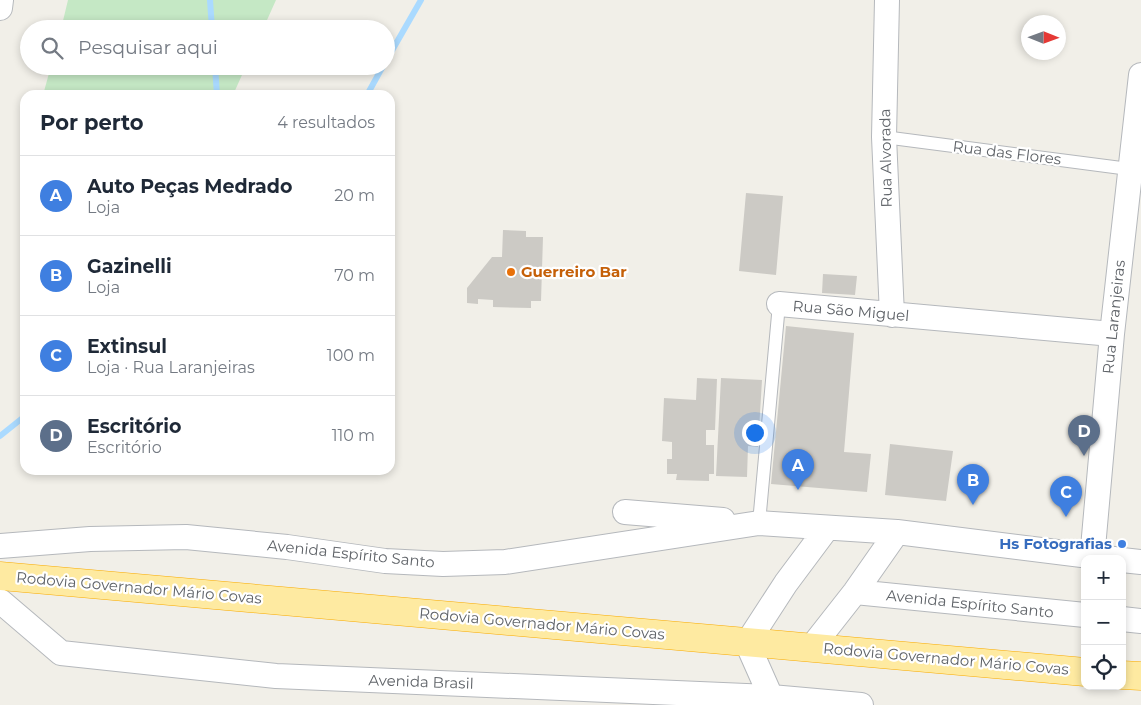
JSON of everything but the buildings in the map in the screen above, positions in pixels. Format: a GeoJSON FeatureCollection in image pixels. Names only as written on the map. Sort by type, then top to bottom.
{"type":"FeatureCollection","features":[{"type":"Feature","properties":{"kind":"highway","name":"Rodovia Governador Mário Covas"},"geometry":{"type":"LineString","coordinates":[[0,576],[1081,672]]}},
{"type":"Feature","properties":{"kind":"highway"},"geometry":{"type":"LineString","coordinates":[[1126,675],[1141,676]]}},
{"type":"Feature","properties":{"kind":"street"},"geometry":{"type":"LineString","coordinates":[[0,8],[1,0]]}},
{"type":"Feature","properties":{"kind":"street","name":"Rua Alvorada"},"geometry":{"type":"LineString","coordinates":[[887,0],[884,137],[892,315]]}},
{"type":"Feature","properties":{"kind":"street","name":"Rua Laranjeiras"},"geometry":{"type":"LineString","coordinates":[[1099,555],[1112,334],[1133,202],[1129,169],[1141,76]]}},
{"type":"Feature","properties":{"kind":"street","name":"Rua São Miguel"},"geometry":{"type":"LineString","coordinates":[[779,304],[1112,334]]}},
{"type":"Feature","properties":{"kind":"street","name":"Avenida Espírito Santo"},"geometry":{"type":"LineString","coordinates":[[625,512],[897,532],[1081,556]]}},
{"type":"Feature","properties":{"kind":"street","name":"Avenida Espírito Santo"},"geometry":{"type":"LineString","coordinates":[[0,546],[90,539],[186,537],[287,547],[385,561],[444,564],[505,562],[759,523]]}},
{"type":"Feature","properties":{"kind":"street"},"geometry":{"type":"LineString","coordinates":[[772,697],[747,643],[786,583],[827,528]]}},
{"type":"Feature","properties":{"kind":"street"},"geometry":{"type":"LineString","coordinates":[[811,648],[855,592],[897,532]]}},
{"type":"Feature","properties":{"kind":"street"},"geometry":{"type":"LineString","coordinates":[[1126,560],[1141,562]]}},
{"type":"Feature","properties":{"kind":"street","name":"Avenida Espírito Santo"},"geometry":{"type":"LineString","coordinates":[[855,592],[1081,615]]}},
{"type":"Feature","properties":{"kind":"street","name":"Avenida Brasil"},"geometry":{"type":"LineString","coordinates":[[0,601],[61,652],[276,676],[772,697],[861,705]]}},
{"type":"Feature","properties":{"kind":"street"},"geometry":{"type":"LineString","coordinates":[[1126,619],[1141,621]]}},
{"type":"Feature","properties":{"kind":"lane","name":"Rua das Flores"},"geometry":{"type":"LineString","coordinates":[[884,137],[1129,169]]}},
{"type":"Feature","properties":{"kind":"lane","name":"Rua São Miguel"},"geometry":{"type":"LineString","coordinates":[[759,523],[779,304]]}},
{"type":"Feature","properties":{"kind":"green space"},"geometry":{"type":"Polygon","coordinates":[[[68,0],[276,0],[267,20],[63,20],[68,0]]]}},
{"type":"Feature","properties":{"kind":"green space"},"geometry":{"type":"Polygon","coordinates":[[[49,75],[242,75],[235,90],[44,90],[49,75]]]}},
{"type":"Feature","properties":{"kind":"waterway"},"geometry":{"type":"LineString","coordinates":[[210,0],[211,20]]}},
{"type":"Feature","properties":{"kind":"waterway"},"geometry":{"type":"LineString","coordinates":[[395,45],[421,0]]}},
{"type":"Feature","properties":{"kind":"waterway"},"geometry":{"type":"LineString","coordinates":[[216,75],[217,90]]}},
{"type":"Feature","properties":{"kind":"waterway"},"geometry":{"type":"LineString","coordinates":[[370,90],[378,75]]}},
{"type":"Feature","properties":{"kind":"waterway"},"geometry":{"type":"LineString","coordinates":[[0,436],[20,420]]}},
{"type":"Feature","properties":{"kind":"place","name":"Guerreiro Bar"},"geometry":{"type":"Point","coordinates":[511,272]}},
{"type":"Feature","properties":{"kind":"place","name":"Escritório"},"geometry":{"type":"Point","coordinates":[1084,456]}},
{"type":"Feature","properties":{"kind":"place","name":"Auto Peças Medrado"},"geometry":{"type":"Point","coordinates":[798,490]}},
{"type":"Feature","properties":{"kind":"place","name":"Gazinelli"},"geometry":{"type":"Point","coordinates":[973,505]}},
{"type":"Feature","properties":{"kind":"place","name":"Extinsul"},"geometry":{"type":"Point","coordinates":[1066,517]}},
{"type":"Feature","properties":{"kind":"place","name":"Hs Fotografias"},"geometry":{"type":"Point","coordinates":[1122,544]}}]}
